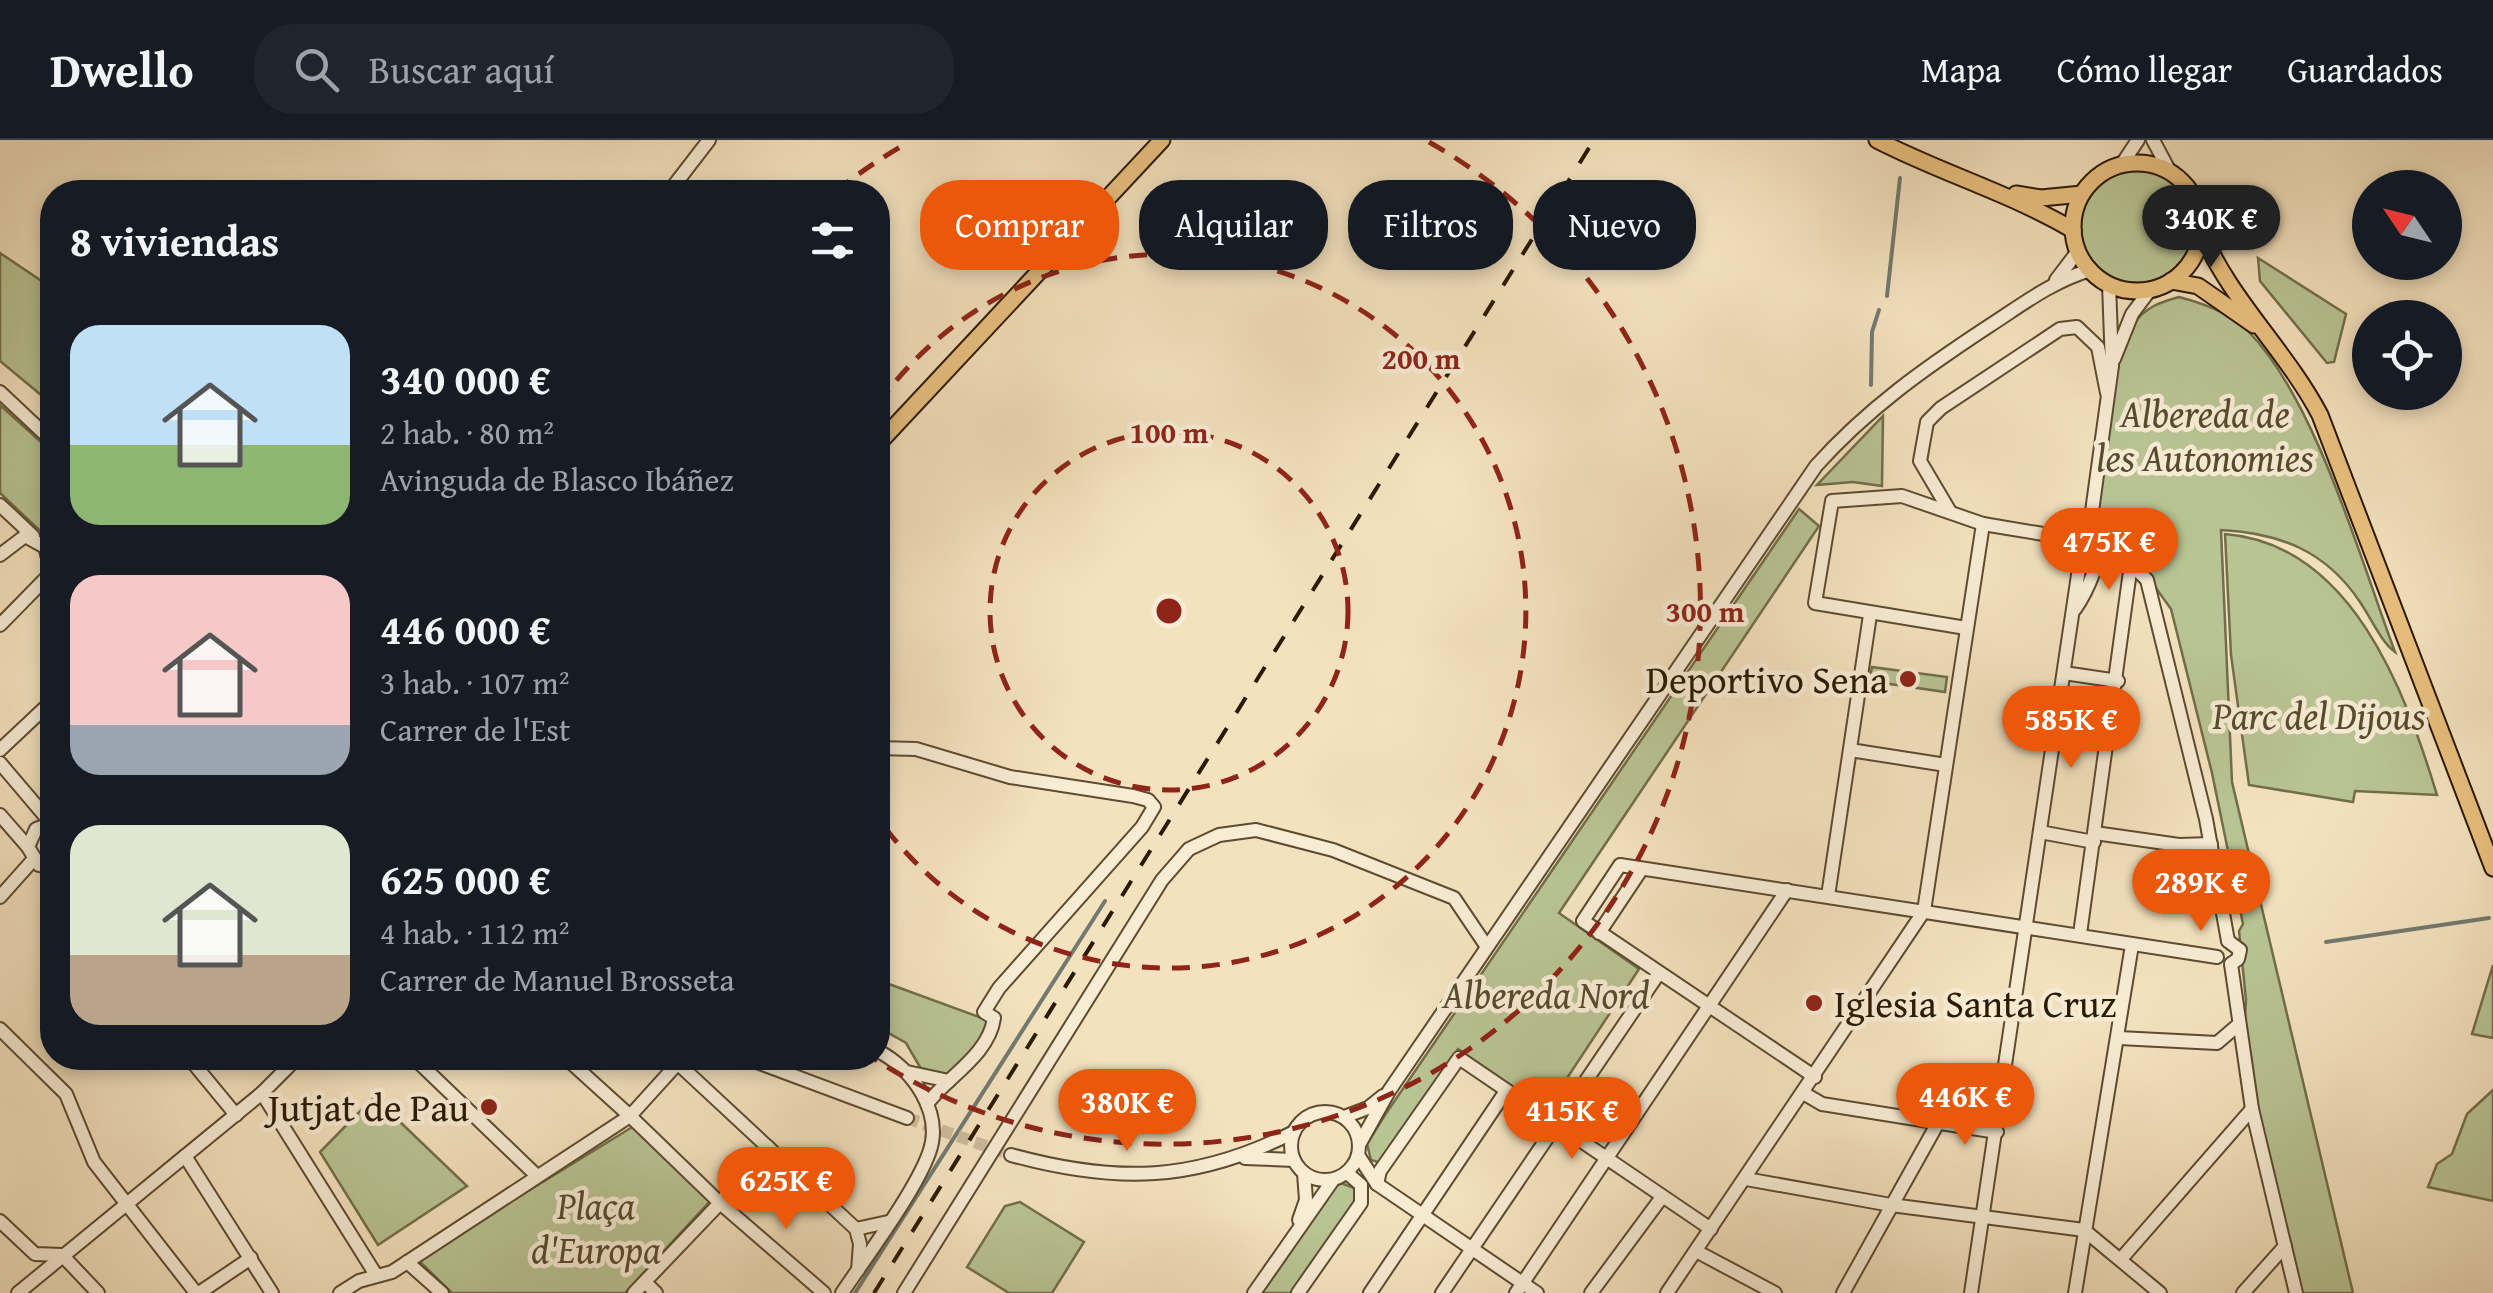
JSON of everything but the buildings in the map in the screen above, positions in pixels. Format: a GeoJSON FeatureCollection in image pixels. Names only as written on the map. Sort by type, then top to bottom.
{"type":"FeatureCollection","features":[{"type":"Feature","properties":{"kind":"main road"},"geometry":{"type":"LineString","coordinates":[[890,431],[1162,140]]}},
{"type":"Feature","properties":{"kind":"main road"},"geometry":{"type":"LineString","coordinates":[[1876,140],[1916,160],[2002,191],[2073,230]]}},
{"type":"Feature","properties":{"kind":"main road"},"geometry":{"type":"LineString","coordinates":[[2201,230],[2192,259],[2171,281],[2150,290],[2129,290],[2109,284],[2090,270],[2078,252],[2073,230],[2082,194],[2099,175],[2122,164],[2147,163],[2170,172],[2195,199],[2201,230],[2214,263],[2300,375],[2320,414],[2493,868]]}},
{"type":"Feature","properties":{"kind":"main road"},"geometry":{"type":"LineString","coordinates":[[2002,191],[2041,198],[2082,194]]}},
{"type":"Feature","properties":{"kind":"main road"},"geometry":{"type":"LineString","coordinates":[[2171,281],[2198,286],[2225,301],[2270,338]]}},
{"type":"Feature","properties":{"kind":"street"},"geometry":{"type":"LineString","coordinates":[[679,180],[709,140]]}},
{"type":"Feature","properties":{"kind":"street"},"geometry":{"type":"LineString","coordinates":[[2122,164],[2138,140]]}},
{"type":"Feature","properties":{"kind":"street"},"geometry":{"type":"LineString","coordinates":[[2153,140],[2170,172]]}},
{"type":"Feature","properties":{"kind":"street"},"geometry":{"type":"LineString","coordinates":[[2056,280],[2078,252]]}},
{"type":"Feature","properties":{"kind":"street"},"geometry":{"type":"LineString","coordinates":[[1254,1293],[1333,1180],[1347,1173],[1389,1091],[1816,466],[1853,425],[1900,385],[2056,280],[2090,270]]}},
{"type":"Feature","properties":{"kind":"street"},"geometry":{"type":"LineString","coordinates":[[2109,284],[2112,366]]}},
{"type":"Feature","properties":{"kind":"street"},"geometry":{"type":"LineString","coordinates":[[2090,526],[2112,366],[2132,314],[2150,290]]}},
{"type":"Feature","properties":{"kind":"street"},"geometry":{"type":"LineString","coordinates":[[1950,510],[1920,461],[1926,422],[1941,408],[2060,329],[2077,327],[2098,348],[2107,393]]}},
{"type":"Feature","properties":{"kind":"street"},"geometry":{"type":"LineString","coordinates":[[0,392],[40,430]]}},
{"type":"Feature","properties":{"kind":"street"},"geometry":{"type":"LineString","coordinates":[[1966,628],[1815,603],[1832,501],[1890,495],[1950,510],[1983,524],[2073,539]]}},
{"type":"Feature","properties":{"kind":"street"},"geometry":{"type":"LineString","coordinates":[[0,505],[40,539]]}},
{"type":"Feature","properties":{"kind":"street"},"geometry":{"type":"LineString","coordinates":[[1668,1293],[1805,1094],[1924,911],[1983,524]]}},
{"type":"Feature","properties":{"kind":"street"},"geometry":{"type":"LineString","coordinates":[[2073,539],[2080,528],[2090,526],[2100,532],[2101,550],[2088,590],[2075,610]]}},
{"type":"Feature","properties":{"kind":"street"},"geometry":{"type":"LineString","coordinates":[[0,555],[24,536],[40,543]]}},
{"type":"Feature","properties":{"kind":"street"},"geometry":{"type":"LineString","coordinates":[[1971,1293],[2075,610],[2081,555],[2073,539]]}},
{"type":"Feature","properties":{"kind":"street"},"geometry":{"type":"LineString","coordinates":[[2081,555],[2101,550],[2132,564],[2147,580],[2211,844],[2228,941],[2240,950],[2238,959],[2231,964]]}},
{"type":"Feature","properties":{"kind":"street"},"geometry":{"type":"LineString","coordinates":[[2080,934],[2132,564]]}},
{"type":"Feature","properties":{"kind":"street"},"geometry":{"type":"LineString","coordinates":[[0,625],[40,584]]}},
{"type":"Feature","properties":{"kind":"street"},"geometry":{"type":"LineString","coordinates":[[2130,594],[2151,594]]}},
{"type":"Feature","properties":{"kind":"street"},"geometry":{"type":"LineString","coordinates":[[1828,896],[1870,614]]}},
{"type":"Feature","properties":{"kind":"street"},"geometry":{"type":"LineString","coordinates":[[2064,672],[2118,681]]}},
{"type":"Feature","properties":{"kind":"street"},"geometry":{"type":"LineString","coordinates":[[0,750],[40,712]]}},
{"type":"Feature","properties":{"kind":"street"},"geometry":{"type":"LineString","coordinates":[[890,748],[916,749],[1010,777],[1133,796],[1154,807],[1142,828],[999,988],[984,1012],[994,1018],[992,1029],[927,1104]]}},
{"type":"Feature","properties":{"kind":"street"},"geometry":{"type":"LineString","coordinates":[[1850,750],[1946,766]]}},
{"type":"Feature","properties":{"kind":"street"},"geometry":{"type":"LineString","coordinates":[[0,763],[40,809]]}},
{"type":"Feature","properties":{"kind":"street"},"geometry":{"type":"LineString","coordinates":[[0,814],[40,861]]}},
{"type":"Feature","properties":{"kind":"street"},"geometry":{"type":"LineString","coordinates":[[0,897],[31,854],[36,829],[40,828]]}},
{"type":"Feature","properties":{"kind":"street"},"geometry":{"type":"LineString","coordinates":[[904,1293],[1162,880],[1190,848],[1219,835],[1256,830],[1333,850],[1454,898],[1487,947]]}},
{"type":"Feature","properties":{"kind":"street"},"geometry":{"type":"LineString","coordinates":[[2040,832],[2178,845],[2211,844]]}},
{"type":"Feature","properties":{"kind":"street"},"geometry":{"type":"LineString","coordinates":[[1815,1077],[1583,921],[1620,865],[2027,925],[2217,957],[2231,964]]}},
{"type":"Feature","properties":{"kind":"street"},"geometry":{"type":"LineString","coordinates":[[1599,933],[1642,870]]}},
{"type":"Feature","properties":{"kind":"street"},"geometry":{"type":"LineString","coordinates":[[1519,1288],[1787,890]]}},
{"type":"Feature","properties":{"kind":"street"},"geometry":{"type":"LineString","coordinates":[[2217,957],[2218,946],[2228,941]]}},
{"type":"Feature","properties":{"kind":"street"},"geometry":{"type":"LineString","coordinates":[[2075,1293],[2132,945]]}},
{"type":"Feature","properties":{"kind":"street"},"geometry":{"type":"LineString","coordinates":[[2231,964],[2252,1109],[2296,1293]]}},
{"type":"Feature","properties":{"kind":"street"},"geometry":{"type":"LineString","coordinates":[[1442,1293],[1659,974]]}},
{"type":"Feature","properties":{"kind":"street"},"geometry":{"type":"LineString","coordinates":[[2119,1038],[2217,1043],[2238,1025]]}},
{"type":"Feature","properties":{"kind":"street"},"geometry":{"type":"LineString","coordinates":[[0,1029],[40,1068]]}},
{"type":"Feature","properties":{"kind":"street"},"geometry":{"type":"LineString","coordinates":[[842,1293],[930,1152],[927,1104],[900,1062],[890,1057]]}},
{"type":"Feature","properties":{"kind":"street"},"geometry":{"type":"LineString","coordinates":[[1377,1184],[1380,1171],[1459,1058],[1711,1229]]}},
{"type":"Feature","properties":{"kind":"street"},"geometry":{"type":"LineString","coordinates":[[42,1070],[66,1094],[94,1162],[192,1292],[250,1258]]}},
{"type":"Feature","properties":{"kind":"street"},"geometry":{"type":"LineString","coordinates":[[199,1070],[236,1114]]}},
{"type":"Feature","properties":{"kind":"street"},"geometry":{"type":"LineString","coordinates":[[20,1290],[262,1093],[285,1070]]}},
{"type":"Feature","properties":{"kind":"street"},"geometry":{"type":"LineString","coordinates":[[427,1070],[537,1176]]}},
{"type":"Feature","properties":{"kind":"street"},"geometry":{"type":"LineString","coordinates":[[579,1070],[720,1203],[824,1293]]}},
{"type":"Feature","properties":{"kind":"street"},"geometry":{"type":"LineString","coordinates":[[340,1293],[407,1262],[630,1116],[667,1070]]}},
{"type":"Feature","properties":{"kind":"street"},"geometry":{"type":"LineString","coordinates":[[686,1070],[856,1229],[860,1244],[858,1270]]}},
{"type":"Feature","properties":{"kind":"street"},"geometry":{"type":"LineString","coordinates":[[778,1070],[907,1118]]}},
{"type":"Feature","properties":{"kind":"street"},"geometry":{"type":"LineString","coordinates":[[907,1072],[949,1081]]}},
{"type":"Feature","properties":{"kind":"street"},"geometry":{"type":"LineString","coordinates":[[1292,1237],[1306,1200],[1304,1174],[1294,1160],[1294,1132],[1300,1122],[1321,1112],[1344,1117],[1368,1108],[1389,1091]]}},
{"type":"Feature","properties":{"kind":"street"},"geometry":{"type":"LineString","coordinates":[[1370,1293],[1506,1091]]}},
{"type":"Feature","properties":{"kind":"street"},"geometry":{"type":"LineString","coordinates":[[262,1093],[376,1275]]}},
{"type":"Feature","properties":{"kind":"street"},"geometry":{"type":"LineString","coordinates":[[1805,1094],[1822,1104],[1997,1132]]}},
{"type":"Feature","properties":{"kind":"street"},"geometry":{"type":"LineString","coordinates":[[2121,1260],[2252,1109]]}},
{"type":"Feature","properties":{"kind":"street"},"geometry":{"type":"LineString","coordinates":[[1344,1117],[1377,1184],[1472,1249],[1519,1288],[1537,1293]]}},
{"type":"Feature","properties":{"kind":"street"},"geometry":{"type":"LineString","coordinates":[[1843,1293],[1939,1121]]}},
{"type":"Feature","properties":{"kind":"street"},"geometry":{"type":"LineString","coordinates":[[1243,1158],[1294,1132]]}},
{"type":"Feature","properties":{"kind":"street"},"geometry":{"type":"LineString","coordinates":[[656,1293],[640,1288],[768,1146]]}},
{"type":"Feature","properties":{"kind":"street"},"geometry":{"type":"LineString","coordinates":[[1011,1155],[1059,1168],[1145,1176],[1243,1158],[1294,1160]]}},
{"type":"Feature","properties":{"kind":"street"},"geometry":{"type":"LineString","coordinates":[[184,1156],[272,1293]]}},
{"type":"Feature","properties":{"kind":"street"},"geometry":{"type":"LineString","coordinates":[[1298,1293],[1361,1202],[1364,1192],[1347,1173]]}},
{"type":"Feature","properties":{"kind":"street"},"geometry":{"type":"LineString","coordinates":[[1304,1174],[1333,1180]]}},
{"type":"Feature","properties":{"kind":"street"},"geometry":{"type":"LineString","coordinates":[[1746,1179],[1891,1205],[2084,1230],[2160,1293]]}},
{"type":"Feature","properties":{"kind":"street"},"geometry":{"type":"LineString","coordinates":[[1591,1293],[1662,1196]]}},
{"type":"Feature","properties":{"kind":"street"},"geometry":{"type":"LineString","coordinates":[[0,1221],[35,1254],[62,1255],[98,1293]]}},
{"type":"Feature","properties":{"kind":"street"},"geometry":{"type":"LineString","coordinates":[[856,1229],[888,1222]]}},
{"type":"Feature","properties":{"kind":"street"},"geometry":{"type":"LineString","coordinates":[[2244,1293],[2285,1246]]}},
{"type":"Feature","properties":{"kind":"street"},"geometry":{"type":"LineString","coordinates":[[1696,1250],[1775,1293]]}},
{"type":"Feature","properties":{"kind":"street"},"geometry":{"type":"LineString","coordinates":[[20,1290],[35,1266],[35,1254]]}},
{"type":"Feature","properties":{"kind":"street"},"geometry":{"type":"LineString","coordinates":[[407,1262],[442,1293]]}},
{"type":"Feature","properties":{"kind":"green space"},"geometry":{"type":"Polygon","coordinates":[[[2137,171],[2158,176],[2176,188],[2188,206],[2193,227],[2188,248],[2176,266],[2158,278],[2137,283],[2116,278],[2098,266],[2086,248],[2081,227],[2086,206],[2098,188],[2116,176],[2137,171]]]}},
{"type":"Feature","properties":{"kind":"green space"},"geometry":{"type":"Polygon","coordinates":[[[0,253],[40,280],[40,394],[0,361],[0,253]]]}},
{"type":"Feature","properties":{"kind":"green space"},"geometry":{"type":"Polygon","coordinates":[[[2258,258],[2346,314],[2334,362],[2327,363],[2260,281],[2258,258]]]}},
{"type":"Feature","properties":{"kind":"green space","name":"Albereda de les Autonomies"},"geometry":{"type":"Polygon","coordinates":[[[2179,297],[2216,310],[2248,331],[2295,397],[2334,482],[2395,652],[2347,584],[2317,558],[2263,535],[2221,530],[2232,782],[2353,1293],[2296,1293],[2242,1059],[2246,1000],[2239,931],[2243,924],[2212,773],[2171,609],[2140,566],[2109,545],[2107,531],[2097,521],[2111,393],[2124,344],[2143,313],[2179,297]]]}},
{"type":"Feature","properties":{"kind":"green space"},"geometry":{"type":"Polygon","coordinates":[[[0,405],[40,441],[40,531],[0,493],[0,405]]]}},
{"type":"Feature","properties":{"kind":"green space"},"geometry":{"type":"Polygon","coordinates":[[[1883,416],[1882,486],[1853,482],[1817,485],[1883,416]]]}},
{"type":"Feature","properties":{"kind":"green space","name":"Albereda Nord"},"geometry":{"type":"Polygon","coordinates":[[[1799,509],[1819,526],[1559,913],[1639,969],[1546,1110],[1458,1049],[1388,1156],[1381,1163],[1371,1160],[1367,1144],[1385,1115],[1799,509]]]}},
{"type":"Feature","properties":{"kind":"green space","name":"Parc del Dijous"},"geometry":{"type":"Polygon","coordinates":[[[2225,534],[2269,544],[2307,564],[2339,593],[2389,669],[2437,795],[2355,791],[2353,802],[2249,785],[2231,655],[2225,534]]]}},
{"type":"Feature","properties":{"kind":"green space","name":"Deportivo Sena"},"geometry":{"type":"Polygon","coordinates":[[[1872,667],[1947,677],[1945,692],[1869,681],[1872,667]]]}},
{"type":"Feature","properties":{"kind":"green space"},"geometry":{"type":"Polygon","coordinates":[[[2493,965],[2493,1038],[2472,1034],[2493,965]]]}},
{"type":"Feature","properties":{"kind":"green space"},"geometry":{"type":"Polygon","coordinates":[[[890,984],[990,1021],[980,1041],[951,1074],[924,1074],[906,1043],[890,1034],[890,984]]]}},
{"type":"Feature","properties":{"kind":"green space"},"geometry":{"type":"Polygon","coordinates":[[[2493,1090],[2493,1201],[2428,1187],[2437,1164],[2452,1154],[2467,1114],[2493,1090]]]}},
{"type":"Feature","properties":{"kind":"green space"},"geometry":{"type":"Polygon","coordinates":[[[374,1097],[467,1186],[378,1245],[320,1152],[374,1097]]]}},
{"type":"Feature","properties":{"kind":"green space","name":"Plaça d'Europa"},"geometry":{"type":"Polygon","coordinates":[[[634,1126],[712,1199],[625,1293],[452,1293],[417,1259],[634,1126]]]}},
{"type":"Feature","properties":{"kind":"green space"},"geometry":{"type":"Polygon","coordinates":[[[1341,1183],[1354,1188],[1357,1201],[1293,1293],[1262,1293],[1331,1190],[1341,1183]]]}},
{"type":"Feature","properties":{"kind":"green space"},"geometry":{"type":"Polygon","coordinates":[[[1020,1202],[1084,1242],[1052,1293],[1009,1293],[967,1267],[1005,1206],[1020,1202]]]}},
{"type":"Feature","properties":{"kind":"waterway"},"geometry":{"type":"LineString","coordinates":[[1887,296],[1900,178]]}},
{"type":"Feature","properties":{"kind":"waterway"},"geometry":{"type":"LineString","coordinates":[[1871,385],[1872,332],[1879,310]]}},
{"type":"Feature","properties":{"kind":"waterway"},"geometry":{"type":"LineString","coordinates":[[855,1293],[1105,901]]}},
{"type":"Feature","properties":{"kind":"waterway"},"geometry":{"type":"LineString","coordinates":[[2326,942],[2489,918]]}},
{"type":"Feature","properties":{"kind":"tunnel"},"geometry":{"type":"LineString","coordinates":[[907,1118],[1011,1155]]}},
{"type":"Feature","properties":{"kind":"railway"},"geometry":{"type":"LineString","coordinates":[[874,1293],[1594,140]]}},
{"type":"Feature","properties":{"kind":"place","name":"Deportivo Sena"},"geometry":{"type":"Point","coordinates":[1908,679]}},
{"type":"Feature","properties":{"kind":"place","name":"Iglesia Santa Cruz"},"geometry":{"type":"Point","coordinates":[1814,1003]}},
{"type":"Feature","properties":{"kind":"place","name":"Jutjat de Pau"},"geometry":{"type":"Point","coordinates":[489,1107]}}]}
